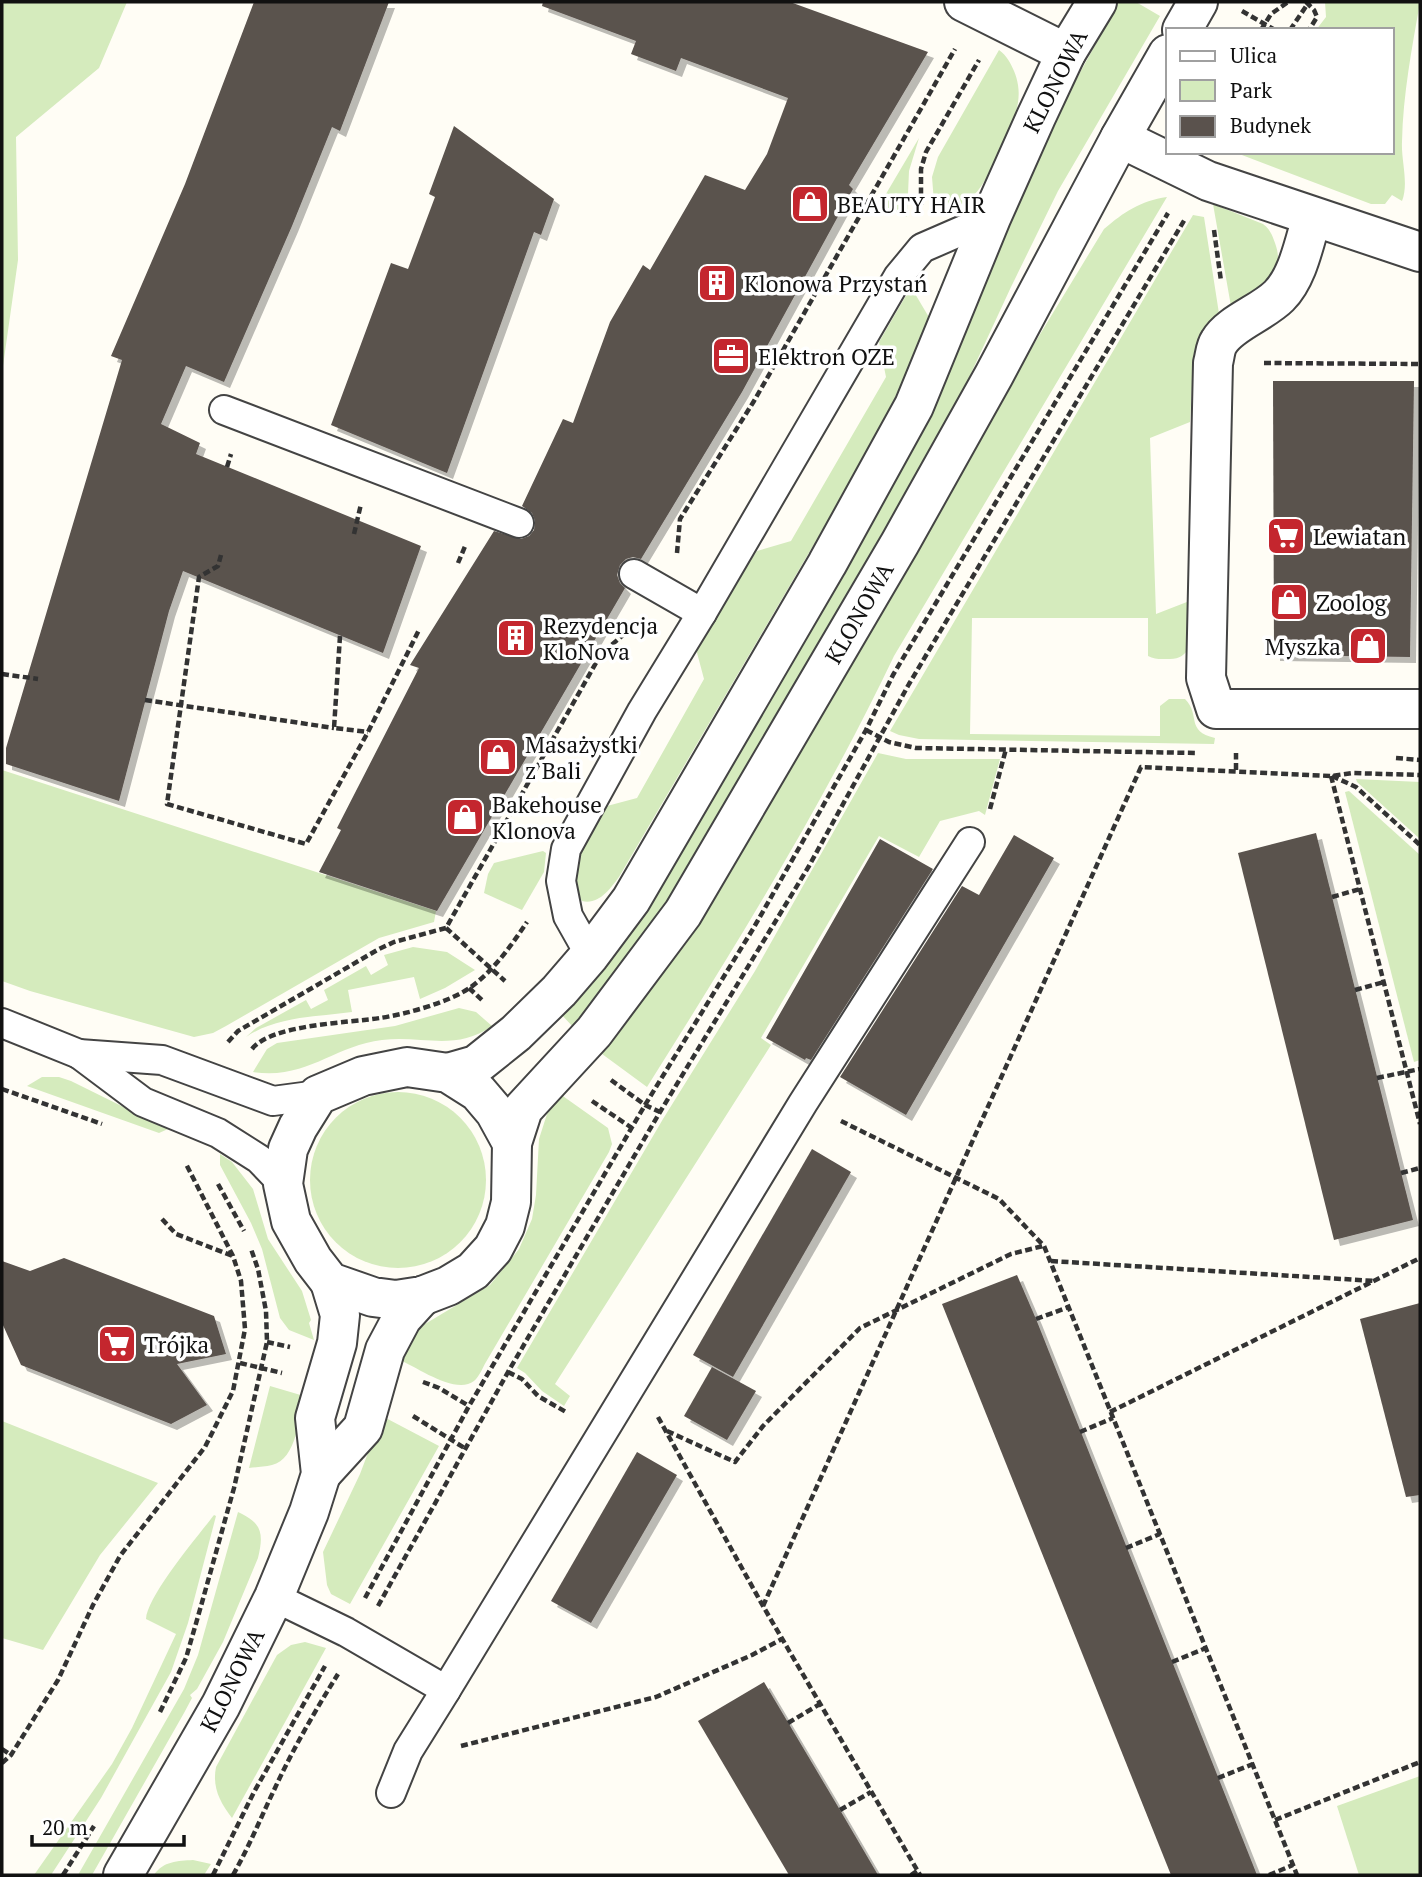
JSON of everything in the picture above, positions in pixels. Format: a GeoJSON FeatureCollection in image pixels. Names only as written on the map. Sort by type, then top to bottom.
{"type":"FeatureCollection","features":[{"type":"Feature","properties":{"kind":"street"},"geometry":{"type":"LineString","coordinates":[[964,2],[1066,53]]}},
{"type":"Feature","properties":{"kind":"street","name":"KLONOWA"},"geometry":{"type":"LineString","coordinates":[[448,1073],[476,1065],[503,1045],[559,991],[631,900],[870,490],[914,406],[991,218],[1066,53],[1097,2]]}},
{"type":"Feature","properties":{"kind":"street"},"geometry":{"type":"LineString","coordinates":[[1183,28],[1198,2]]}},
{"type":"Feature","properties":{"kind":"street","name":"KLONOWA"},"geometry":{"type":"LineString","coordinates":[[512,1143],[523,1109],[594,1032],[683,913],[900,543],[1166,58]]}},
{"type":"Feature","properties":{"kind":"street"},"geometry":{"type":"LineString","coordinates":[[1120,138],[1208,181],[1420,252]]}},
{"type":"Feature","properties":{"kind":"street"},"geometry":{"type":"LineString","coordinates":[[1312,217],[1294,272],[1280,295],[1255,315],[1228,331],[1218,343],[1213,363],[1206,678],[1216,709],[1420,709]]}},
{"type":"Feature","properties":{"kind":"street"},"geometry":{"type":"LineString","coordinates":[[321,1474],[315,1418],[337,1343],[340,1315],[330,1282],[313,1260],[291,1221],[283,1184],[288,1149],[318,1095],[363,1076],[407,1067],[448,1073],[478,1092],[495,1112],[512,1143],[512,1202],[505,1226],[493,1249],[473,1271],[448,1286],[422,1296],[396,1300],[373,1297],[330,1282]]}},
{"type":"Feature","properties":{"kind":"street"},"geometry":{"type":"LineString","coordinates":[[321,1474],[363,1428],[385,1350],[402,1318],[422,1296]]}},
{"type":"Feature","properties":{"kind":"street","name":"KLONOWA"},"geometry":{"type":"LineString","coordinates":[[123,1875],[221,1705],[274,1597],[309,1512],[321,1474]]}},
{"type":"Feature","properties":{"kind":"lane"},"geometry":{"type":"LineString","coordinates":[[590,954],[568,916],[561,881],[566,849],[642,711],[898,277],[922,248],[991,218]]}},
{"type":"Feature","properties":{"kind":"lane"},"geometry":{"type":"LineString","coordinates":[[225,410],[520,523]]}},
{"type":"Feature","properties":{"kind":"lane"},"geometry":{"type":"LineString","coordinates":[[634,574],[702,613]]}},
{"type":"Feature","properties":{"kind":"lane"},"geometry":{"type":"LineString","coordinates":[[391,1793],[408,1751],[604,1434],[803,1103],[970,842]]}},
{"type":"Feature","properties":{"kind":"lane"},"geometry":{"type":"LineString","coordinates":[[2,1023],[79,1054],[143,1102],[218,1133],[259,1158],[283,1184]]}},
{"type":"Feature","properties":{"kind":"lane"},"geometry":{"type":"LineString","coordinates":[[79,1054],[162,1060],[273,1101],[318,1095]]}},
{"type":"Feature","properties":{"kind":"lane"},"geometry":{"type":"LineString","coordinates":[[274,1597],[346,1632],[446,1690]]}},
{"type":"Feature","properties":{"kind":"path"},"geometry":{"type":"LineString","coordinates":[[1262,28],[1271,14],[1288,2]]}},
{"type":"Feature","properties":{"kind":"path"},"geometry":{"type":"LineString","coordinates":[[1291,28],[1308,2],[1317,17],[1310,28]]}},
{"type":"Feature","properties":{"kind":"path"},"geometry":{"type":"LineString","coordinates":[[1241,10],[1272,28]]}},
{"type":"Feature","properties":{"kind":"path"},"geometry":{"type":"LineString","coordinates":[[922,248],[921,169],[926,152],[981,56]]}},
{"type":"Feature","properties":{"kind":"path"},"geometry":{"type":"LineString","coordinates":[[213,1875],[260,1780],[346,1632],[469,1406],[645,1105],[754,929],[866,730],[893,675],[1170,209]]}},
{"type":"Feature","properties":{"kind":"path"},"geometry":{"type":"LineString","coordinates":[[377,1607],[508,1372],[660,1112],[809,866],[879,737],[1186,218]]}},
{"type":"Feature","properties":{"kind":"path"},"geometry":{"type":"LineString","coordinates":[[1212,224],[1217,251]]}},
{"type":"Feature","properties":{"kind":"path"},"geometry":{"type":"LineString","coordinates":[[1213,363],[1420,365]]}},
{"type":"Feature","properties":{"kind":"path"},"geometry":{"type":"LineString","coordinates":[[221,555],[218,566],[199,577],[167,804],[306,845],[368,732],[419,630]]}},
{"type":"Feature","properties":{"kind":"path"},"geometry":{"type":"LineString","coordinates":[[334,729],[340,636]]}},
{"type":"Feature","properties":{"kind":"path"},"geometry":{"type":"LineString","coordinates":[[2,674],[38,678]]}},
{"type":"Feature","properties":{"kind":"path"},"geometry":{"type":"LineString","coordinates":[[145,700],[368,732]]}},
{"type":"Feature","properties":{"kind":"path"},"geometry":{"type":"LineString","coordinates":[[866,730],[889,742],[916,748],[1006,749],[988,817],[970,842]]}},
{"type":"Feature","properties":{"kind":"path"},"geometry":{"type":"LineString","coordinates":[[763,1606],[1141,767],[1331,776],[1352,772],[1420,775]]}},
{"type":"Feature","properties":{"kind":"path"},"geometry":{"type":"LineString","coordinates":[[1331,776],[1356,787],[1420,845]]}},
{"type":"Feature","properties":{"kind":"path"},"geometry":{"type":"LineString","coordinates":[[1331,776],[1420,1124]]}},
{"type":"Feature","properties":{"kind":"path"},"geometry":{"type":"LineString","coordinates":[[246,1059],[258,1042],[278,1032],[405,1013],[469,988],[492,969],[517,938],[541,900],[561,881]]}},
{"type":"Feature","properties":{"kind":"path"},"geometry":{"type":"LineString","coordinates":[[1332,897],[1360,889]]}},
{"type":"Feature","properties":{"kind":"path"},"geometry":{"type":"LineString","coordinates":[[446,928],[513,988]]}},
{"type":"Feature","properties":{"kind":"path"},"geometry":{"type":"LineString","coordinates":[[1355,990],[1384,982]]}},
{"type":"Feature","properties":{"kind":"path"},"geometry":{"type":"LineString","coordinates":[[1377,1078],[1420,1069]]}},
{"type":"Feature","properties":{"kind":"path"},"geometry":{"type":"LineString","coordinates":[[607,1077],[645,1105],[660,1112]]}},
{"type":"Feature","properties":{"kind":"path"},"geometry":{"type":"LineString","coordinates":[[2,1089],[105,1126]]}},
{"type":"Feature","properties":{"kind":"path"},"geometry":{"type":"LineString","coordinates":[[589,1099],[632,1128]]}},
{"type":"Feature","properties":{"kind":"path"},"geometry":{"type":"LineString","coordinates":[[803,1103],[999,1199],[1044,1246],[1297,1875]]}},
{"type":"Feature","properties":{"kind":"path"},"geometry":{"type":"LineString","coordinates":[[2,1763],[11,1755],[58,1680],[93,1605],[120,1556],[205,1447],[233,1391],[245,1329],[241,1281],[233,1256],[186,1163]]}},
{"type":"Feature","properties":{"kind":"path"},"geometry":{"type":"LineString","coordinates":[[1401,1173],[1420,1168]]}},
{"type":"Feature","properties":{"kind":"path"},"geometry":{"type":"LineString","coordinates":[[155,1722],[190,1645],[234,1488],[267,1342],[266,1311],[258,1269],[244,1231],[213,1175]]}},
{"type":"Feature","properties":{"kind":"path"},"geometry":{"type":"LineString","coordinates":[[162,1219],[176,1234],[233,1256]]}},
{"type":"Feature","properties":{"kind":"path"},"geometry":{"type":"LineString","coordinates":[[666,1431],[735,1462],[763,1426],[859,1328],[1010,1254],[1044,1246]]}},
{"type":"Feature","properties":{"kind":"path"},"geometry":{"type":"LineString","coordinates":[[1110,1412],[1420,1258]]}},
{"type":"Feature","properties":{"kind":"path"},"geometry":{"type":"LineString","coordinates":[[1051,1261],[1376,1281]]}},
{"type":"Feature","properties":{"kind":"path"},"geometry":{"type":"LineString","coordinates":[[1036,1320],[1069,1307]]}},
{"type":"Feature","properties":{"kind":"path"},"geometry":{"type":"LineString","coordinates":[[240,1363],[284,1374]]}},
{"type":"Feature","properties":{"kind":"path"},"geometry":{"type":"LineString","coordinates":[[508,1372],[522,1379],[538,1396],[604,1434]]}},
{"type":"Feature","properties":{"kind":"path"},"geometry":{"type":"LineString","coordinates":[[418,1380],[439,1388],[469,1406]]}},
{"type":"Feature","properties":{"kind":"path"},"geometry":{"type":"LineString","coordinates":[[410,1414],[466,1449]]}},
{"type":"Feature","properties":{"kind":"path"},"geometry":{"type":"LineString","coordinates":[[1080,1432],[1113,1419]]}},
{"type":"Feature","properties":{"kind":"path"},"geometry":{"type":"LineString","coordinates":[[670,1440],[918,1873],[911,1875]]}},
{"type":"Feature","properties":{"kind":"path"},"geometry":{"type":"LineString","coordinates":[[1126,1548],[1160,1534]]}},
{"type":"Feature","properties":{"kind":"path"},"geometry":{"type":"LineString","coordinates":[[408,1751],[447,1749],[656,1697],[782,1639]]}},
{"type":"Feature","properties":{"kind":"path"},"geometry":{"type":"LineString","coordinates":[[1172,1662],[1206,1648]]}},
{"type":"Feature","properties":{"kind":"path"},"geometry":{"type":"LineString","coordinates":[[233,1875],[248,1849],[276,1785],[341,1669]]}},
{"type":"Feature","properties":{"kind":"path"},"geometry":{"type":"LineString","coordinates":[[788,1723],[820,1704]]}},
{"type":"Feature","properties":{"kind":"path"},"geometry":{"type":"LineString","coordinates":[[2,1749],[11,1755]]}},
{"type":"Feature","properties":{"kind":"path"},"geometry":{"type":"LineString","coordinates":[[1275,1820],[1420,1762]]}},
{"type":"Feature","properties":{"kind":"path"},"geometry":{"type":"LineString","coordinates":[[1218,1778],[1252,1764]]}},
{"type":"Feature","properties":{"kind":"path"},"geometry":{"type":"LineString","coordinates":[[840,1810],[871,1792]]}},
{"type":"Feature","properties":{"kind":"path"},"geometry":{"type":"LineString","coordinates":[[63,1875],[98,1820]]}},
{"type":"Feature","properties":{"kind":"path"},"geometry":{"type":"LineString","coordinates":[[1269,1875],[1293,1866]]}},
{"type":"Feature","properties":{"kind":"green space"},"geometry":{"type":"Polygon","coordinates":[[[2,2],[127,2],[99,68],[16,137],[18,260],[2,373],[2,2]]]}},
{"type":"Feature","properties":{"kind":"green space"},"geometry":{"type":"Polygon","coordinates":[[[1119,2],[1136,2],[1160,16],[1058,191],[960,397],[918,478],[676,893],[574,1028],[560,1013],[1119,2]]]}},
{"type":"Feature","properties":{"kind":"green space"},"geometry":{"type":"Polygon","coordinates":[[[1325,2],[1420,2],[1404,106],[1402,149],[1405,187],[1402,201],[1392,195],[1385,204],[1371,204],[1239,154],[1394,154],[1394,28],[1318,28],[1326,17],[1325,2]]]}},
{"type":"Feature","properties":{"kind":"green space"},"geometry":{"type":"Polygon","coordinates":[[[999,50],[1010,62],[1018,82],[1018,103],[1012,123],[977,192],[960,205],[935,215],[932,177],[938,157],[999,50]]]}},
{"type":"Feature","properties":{"kind":"green space"},"geometry":{"type":"Polygon","coordinates":[[[919,138],[909,171],[907,217],[880,204],[919,138]]]}},
{"type":"Feature","properties":{"kind":"green space"},"geometry":{"type":"Polygon","coordinates":[[[1167,197],[894,656],[838,767],[777,875],[647,1087],[598,1051],[662,974],[698,921],[1008,387],[1104,229],[1133,208],[1167,197]]]}},
{"type":"Feature","properties":{"kind":"green space"},"geometry":{"type":"Polygon","coordinates":[[[1213,204],[1263,224],[1272,235],[1278,255],[1277,266],[1267,283],[1232,312],[1213,204]]]}},
{"type":"Feature","properties":{"kind":"green space"},"geometry":{"type":"Polygon","coordinates":[[[1193,215],[1204,217],[1220,320],[1199,342],[1194,352],[1190,422],[1150,438],[1156,614],[1192,600],[1193,627],[1190,646],[1186,653],[1179,657],[1159,659],[1148,656],[1148,618],[972,618],[970,734],[1160,736],[1160,706],[1169,699],[1185,699],[1190,705],[1197,727],[1206,735],[1215,738],[1214,744],[919,739],[890,731],[1193,215]]]}},
{"type":"Feature","properties":{"kind":"green space"},"geometry":{"type":"Polygon","coordinates":[[[911,287],[930,319],[892,404],[858,469],[619,877],[599,898],[582,901],[576,889],[575,877],[576,865],[587,840],[607,806],[637,798],[704,679],[696,649],[733,585],[757,551],[791,541],[886,377],[879,342],[911,287]]]}},
{"type":"Feature","properties":{"kind":"green space"},"geometry":{"type":"Polygon","coordinates":[[[878,753],[906,759],[1000,759],[985,815],[979,811],[940,821],[919,857],[879,836],[761,1038],[771,1045],[555,1384],[570,1396],[564,1406],[542,1391],[517,1368],[663,1119],[755,971],[878,753]]]}},
{"type":"Feature","properties":{"kind":"green space"},"geometry":{"type":"Polygon","coordinates":[[[2,770],[436,911],[434,922],[379,938],[213,1033],[194,1037],[30,991],[2,981],[2,770]]]}},
{"type":"Feature","properties":{"kind":"green space"},"geometry":{"type":"Polygon","coordinates":[[[1356,779],[1420,782],[1420,839],[1357,782],[1356,779]]]}},
{"type":"Feature","properties":{"kind":"green space"},"geometry":{"type":"Polygon","coordinates":[[[1349,791],[1420,855],[1420,1060],[1414,1062],[1345,792],[1349,791]]]}},
{"type":"Feature","properties":{"kind":"green space"},"geometry":{"type":"Polygon","coordinates":[[[543,851],[546,853],[544,872],[522,910],[484,893],[488,874],[494,863],[543,851]]]}},
{"type":"Feature","properties":{"kind":"green space"},"geometry":{"type":"Polygon","coordinates":[[[413,947],[447,952],[475,970],[420,999],[414,977],[348,990],[352,1012],[284,1021],[246,1037],[256,1028],[306,1000],[311,1009],[328,1000],[324,990],[366,966],[371,975],[388,965],[384,955],[413,947]]]}},
{"type":"Feature","properties":{"kind":"green space"},"geometry":{"type":"Polygon","coordinates":[[[459,1008],[476,1012],[492,1026],[478,1034],[451,1041],[397,1039],[365,1043],[305,1067],[272,1073],[253,1072],[267,1049],[277,1043],[395,1026],[459,1008]]]}},
{"type":"Feature","properties":{"kind":"green space"},"geometry":{"type":"Polygon","coordinates":[[[42,1077],[59,1077],[71,1081],[168,1129],[159,1133],[27,1086],[42,1077]]]}},
{"type":"Feature","properties":{"kind":"green space"},"geometry":{"type":"Polygon","coordinates":[[[398,1092],[432,1099],[460,1118],[479,1146],[486,1180],[479,1214],[460,1242],[432,1261],[398,1268],[364,1261],[336,1242],[317,1214],[310,1180],[317,1146],[336,1118],[364,1099],[398,1092]]]}},
{"type":"Feature","properties":{"kind":"green space"},"geometry":{"type":"Polygon","coordinates":[[[560,1094],[608,1128],[612,1144],[479,1375],[474,1381],[457,1385],[437,1379],[400,1360],[411,1338],[425,1324],[490,1285],[519,1249],[532,1219],[539,1139],[547,1114],[560,1094]]]}},
{"type":"Feature","properties":{"kind":"green space"},"geometry":{"type":"Polygon","coordinates":[[[220,1154],[232,1162],[253,1189],[268,1239],[302,1291],[314,1340],[289,1330],[280,1318],[262,1249],[220,1165],[220,1154]]]}},
{"type":"Feature","properties":{"kind":"green space"},"geometry":{"type":"Polygon","coordinates":[[[270,1386],[304,1396],[298,1425],[287,1455],[269,1466],[249,1468],[270,1386]]]}},
{"type":"Feature","properties":{"kind":"green space"},"geometry":{"type":"Polygon","coordinates":[[[382,1416],[439,1446],[350,1604],[331,1594],[327,1585],[323,1552],[360,1474],[382,1416]]]}},
{"type":"Feature","properties":{"kind":"green space"},"geometry":{"type":"Polygon","coordinates":[[[2,1421],[158,1483],[100,1555],[43,1650],[2,1638],[2,1421]]]}},
{"type":"Feature","properties":{"kind":"green space"},"geometry":{"type":"Polygon","coordinates":[[[238,1512],[256,1525],[261,1542],[258,1558],[223,1642],[197,1689],[190,1695],[192,1698],[184,1713],[92,1875],[78,1875],[184,1689],[198,1655],[238,1512]]]}},
{"type":"Feature","properties":{"kind":"green space"},"geometry":{"type":"Polygon","coordinates":[[[214,1515],[216,1516],[188,1623],[171,1672],[101,1798],[51,1875],[34,1875],[112,1764],[132,1728],[176,1634],[146,1619],[149,1609],[174,1566],[214,1515]]]}},
{"type":"Feature","properties":{"kind":"green space"},"geometry":{"type":"Polygon","coordinates":[[[305,1642],[326,1648],[232,1818],[218,1794],[215,1782],[216,1767],[277,1655],[291,1645],[305,1642]]]}},
{"type":"Feature","properties":{"kind":"green space"},"geometry":{"type":"Polygon","coordinates":[[[1420,1776],[1420,1875],[1359,1875],[1337,1806],[1420,1776]]]}},
{"type":"Feature","properties":{"kind":"green space"},"geometry":{"type":"Polygon","coordinates":[[[193,1860],[211,1864],[204,1875],[154,1875],[166,1864],[193,1860]]]}},
{"type":"Feature","properties":{"kind":"building"},"geometry":{"type":"Polygon","coordinates":[[[254,2],[389,2],[340,131],[332,127],[224,382],[186,366],[161,424],[200,443],[196,454],[421,546],[383,653],[183,571],[169,611],[119,801],[6,764],[6,748],[122,360],[111,356],[185,184],[254,2]]]}},
{"type":"Feature","properties":{"kind":"building"},"geometry":{"type":"Polygon","coordinates":[[[543,2],[790,2],[928,52],[849,185],[853,189],[742,392],[641,559],[626,559],[620,565],[617,575],[625,588],[437,911],[319,872],[341,830],[337,828],[419,668],[410,665],[494,531],[521,539],[534,530],[532,513],[522,506],[563,419],[573,423],[610,322],[643,265],[650,270],[705,175],[745,190],[767,154],[788,98],[681,58],[676,71],[631,54],[636,41],[542,6],[543,2]]]}},
{"type":"Feature","properties":{"kind":"building"},"geometry":{"type":"Polygon","coordinates":[[[454,126],[554,199],[541,235],[534,232],[447,473],[331,425],[391,263],[408,269],[435,197],[429,194],[454,126]]]}},
{"type":"Feature","properties":{"kind":"building"},"geometry":{"type":"Polygon","coordinates":[[[1273,381],[1414,381],[1410,657],[1274,655],[1273,381]]]}},
{"type":"Feature","properties":{"kind":"building"},"geometry":{"type":"Polygon","coordinates":[[[1316,833],[1413,1220],[1334,1240],[1238,853],[1316,833]]]}},
{"type":"Feature","properties":{"kind":"building"},"geometry":{"type":"Polygon","coordinates":[[[1014,835],[1054,858],[906,1115],[840,1077],[962,886],[979,895],[1014,835]]]}},
{"type":"Feature","properties":{"kind":"building"},"geometry":{"type":"Polygon","coordinates":[[[880,839],[933,869],[811,1060],[805,1060],[766,1038],[880,839]]]}},
{"type":"Feature","properties":{"kind":"building"},"geometry":{"type":"Polygon","coordinates":[[[812,1149],[851,1172],[733,1377],[693,1355],[812,1149]]]}},
{"type":"Feature","properties":{"kind":"building","name":"Trójka"},"geometry":{"type":"Polygon","coordinates":[[[64,1258],[214,1316],[226,1354],[177,1364],[207,1405],[171,1424],[21,1365],[2,1323],[2,1261],[30,1271],[64,1258]]]}},
{"type":"Feature","properties":{"kind":"building"},"geometry":{"type":"Polygon","coordinates":[[[1017,1275],[1257,1875],[1171,1875],[942,1304],[1017,1275]]]}},
{"type":"Feature","properties":{"kind":"building"},"geometry":{"type":"Polygon","coordinates":[[[1420,1303],[1420,1495],[1406,1497],[1360,1319],[1420,1303]]]}},
{"type":"Feature","properties":{"kind":"building"},"geometry":{"type":"Polygon","coordinates":[[[712,1367],[756,1391],[727,1440],[684,1416],[712,1367]]]}},
{"type":"Feature","properties":{"kind":"building"},"geometry":{"type":"Polygon","coordinates":[[[637,1452],[677,1475],[591,1623],[551,1601],[637,1452]]]}},
{"type":"Feature","properties":{"kind":"building"},"geometry":{"type":"Polygon","coordinates":[[[764,1682],[878,1875],[789,1875],[698,1721],[764,1682]]]}},
{"type":"Feature","properties":{"kind":"place","name":"BEAUTY HAIR"},"geometry":{"type":"Point","coordinates":[810,204]}},
{"type":"Feature","properties":{"kind":"place","name":"Klonowa Przystań"},"geometry":{"type":"Point","coordinates":[717,283]}},
{"type":"Feature","properties":{"kind":"place","name":"Elektron OZE"},"geometry":{"type":"Point","coordinates":[731,356]}},
{"type":"Feature","properties":{"kind":"place","name":"Lewiatan"},"geometry":{"type":"Point","coordinates":[1286,536]}},
{"type":"Feature","properties":{"kind":"place","name":"Zoolog"},"geometry":{"type":"Point","coordinates":[1289,602]}},
{"type":"Feature","properties":{"kind":"place","name":"Rezydencja KloNova"},"geometry":{"type":"Point","coordinates":[516,638]}},
{"type":"Feature","properties":{"kind":"place","name":"Myszka"},"geometry":{"type":"Point","coordinates":[1368,646]}},
{"type":"Feature","properties":{"kind":"place","name":"Masażystki z Bali"},"geometry":{"type":"Point","coordinates":[498,757]}},
{"type":"Feature","properties":{"kind":"place","name":"Bakehouse Klonova"},"geometry":{"type":"Point","coordinates":[465,817]}},
{"type":"Feature","properties":{"kind":"place","name":"Trójka"},"geometry":{"type":"Point","coordinates":[117,1344]}}]}
